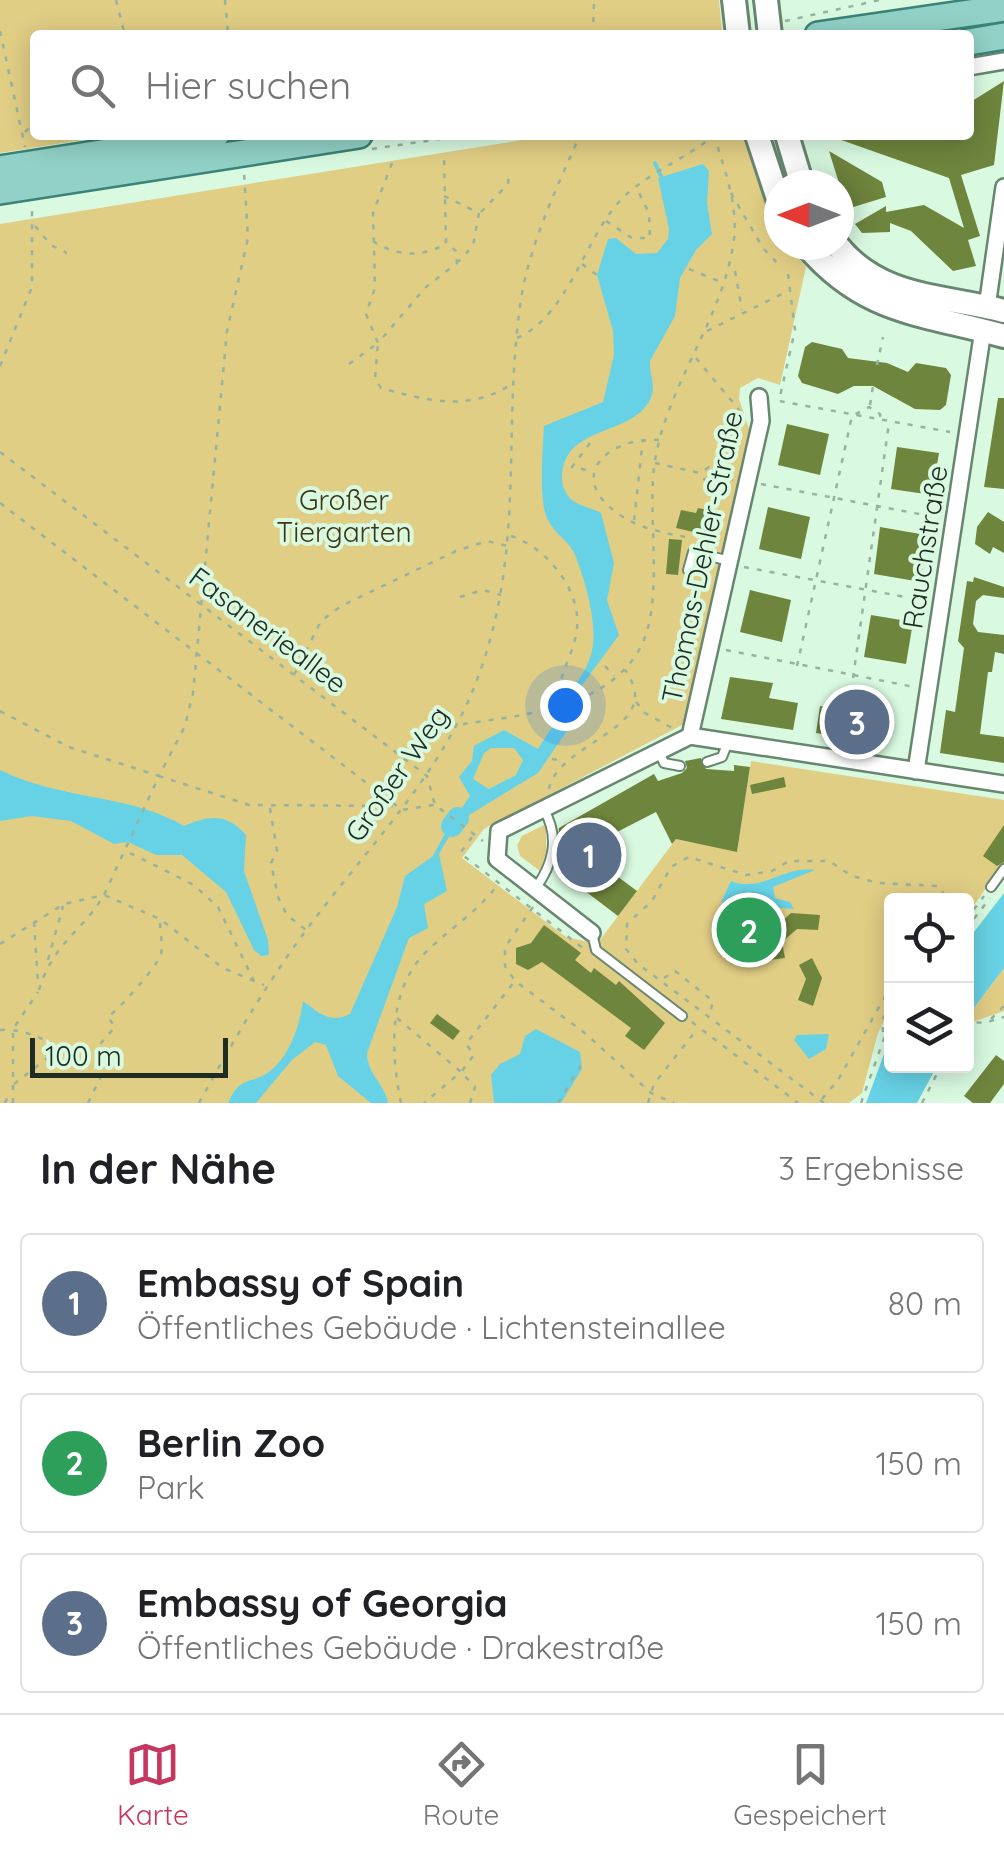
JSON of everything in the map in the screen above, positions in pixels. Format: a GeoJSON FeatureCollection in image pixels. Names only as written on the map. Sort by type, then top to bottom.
{"type":"FeatureCollection","features":[{"type":"Feature","properties":{"kind":"main road"},"geometry":{"type":"LineString","coordinates":[[734,0],[737,30]]}},
{"type":"Feature","properties":{"kind":"main road"},"geometry":{"type":"LineString","coordinates":[[766,0],[769,30]]}},
{"type":"Feature","properties":{"kind":"main road"},"geometry":{"type":"LineString","coordinates":[[810,26],[985,6],[1004,8]]}},
{"type":"Feature","properties":{"kind":"main road"},"geometry":{"type":"LineString","coordinates":[[974,41],[1004,36]]}},
{"type":"Feature","properties":{"kind":"main road"},"geometry":{"type":"LineString","coordinates":[[0,169],[184,140]]}},
{"type":"Feature","properties":{"kind":"main road"},"geometry":{"type":"LineString","coordinates":[[0,191],[327,140]]}},
{"type":"Feature","properties":{"kind":"main road"},"geometry":{"type":"LineString","coordinates":[[759,140],[768,170]]}},
{"type":"Feature","properties":{"kind":"main road"},"geometry":{"type":"LineString","coordinates":[[788,140],[798,170]]}},
{"type":"Feature","properties":{"kind":"main road"},"geometry":{"type":"LineString","coordinates":[[821,260],[846,284],[882,306],[995,321]]}},
{"type":"Feature","properties":{"kind":"main road"},"geometry":{"type":"LineString","coordinates":[[851,260],[894,288],[995,321]]}},
{"type":"Feature","properties":{"kind":"street"},"geometry":{"type":"LineString","coordinates":[[974,66],[1004,61]]}},
{"type":"Feature","properties":{"kind":"street","name":"Rauchstraße"},"geometry":{"type":"LineString","coordinates":[[916,771],[995,321],[1004,186]]}},
{"type":"Feature","properties":{"kind":"street","name":"Thomas-Dehler-Straße"},"geometry":{"type":"LineString","coordinates":[[498,848],[499,830],[546,802],[659,752],[683,734],[736,564],[761,422],[759,397]]}},
{"type":"Feature","properties":{"kind":"street"},"geometry":{"type":"LineString","coordinates":[[683,734],[1004,784]]}},
{"type":"Feature","properties":{"kind":"street"},"geometry":{"type":"LineString","coordinates":[[498,848],[497,858],[534,900],[592,932]]}},
{"type":"Feature","properties":{"kind":"lane"},"geometry":{"type":"LineString","coordinates":[[688,570],[693,552],[736,564]]}},
{"type":"Feature","properties":{"kind":"lane"},"geometry":{"type":"LineString","coordinates":[[706,762],[722,757],[728,742]]}},
{"type":"Feature","properties":{"kind":"lane"},"geometry":{"type":"LineString","coordinates":[[659,752],[664,763],[680,766]]}},
{"type":"Feature","properties":{"kind":"lane"},"geometry":{"type":"LineString","coordinates":[[534,900],[551,866],[554,828],[546,802]]}},
{"type":"Feature","properties":{"kind":"lane"},"geometry":{"type":"LineString","coordinates":[[992,887],[1004,869]]}},
{"type":"Feature","properties":{"kind":"lane"},"geometry":{"type":"LineString","coordinates":[[592,932],[596,950],[682,1016]]}},
{"type":"Feature","properties":{"kind":"path"},"geometry":{"type":"LineString","coordinates":[[116,0],[124,30]]}},
{"type":"Feature","properties":{"kind":"path"},"geometry":{"type":"LineString","coordinates":[[226,0],[228,30]]}},
{"type":"Feature","properties":{"kind":"path"},"geometry":{"type":"LineString","coordinates":[[593,30],[594,0]]}},
{"type":"Feature","properties":{"kind":"path"},"geometry":{"type":"LineString","coordinates":[[810,26],[880,0]]}},
{"type":"Feature","properties":{"kind":"path"},"geometry":{"type":"LineString","coordinates":[[0,31],[26,150]]}},
{"type":"Feature","properties":{"kind":"path"},"geometry":{"type":"LineString","coordinates":[[24,133],[30,128]]}},
{"type":"Feature","properties":{"kind":"path","name":"Großer Weg"},"geometry":{"type":"LineString","coordinates":[[199,1103],[267,986],[306,930],[402,810],[461,724],[503,596],[511,536],[512,384],[516,338],[532,254],[578,140]]}},
{"type":"Feature","properties":{"kind":"path"},"geometry":{"type":"LineString","coordinates":[[516,338],[529,333],[550,309],[604,220],[636,187],[707,140]]}},
{"type":"Feature","properties":{"kind":"path"},"geometry":{"type":"LineString","coordinates":[[461,724],[579,700],[614,676],[639,650],[646,632],[654,462],[659,440],[706,332],[734,238],[731,192],[715,140]]}},
{"type":"Feature","properties":{"kind":"path"},"geometry":{"type":"LineString","coordinates":[[444,154],[446,243]]}},
{"type":"Feature","properties":{"kind":"path"},"geometry":{"type":"LineString","coordinates":[[46,966],[74,927],[91,918],[104,896],[185,726],[204,607],[227,331],[248,238],[243,162]]}},
{"type":"Feature","properties":{"kind":"path"},"geometry":{"type":"LineString","coordinates":[[392,162],[389,175],[378,190],[373,241],[375,288],[366,314],[378,343],[376,379],[382,388],[424,400],[474,403],[512,384]]}},
{"type":"Feature","properties":{"kind":"path"},"geometry":{"type":"LineString","coordinates":[[349,364],[378,343],[426,287],[473,246],[480,213],[508,184],[509,174]]}},
{"type":"Feature","properties":{"kind":"path"},"geometry":{"type":"LineString","coordinates":[[604,220],[632,238],[650,238],[649,213],[636,187]]}},
{"type":"Feature","properties":{"kind":"path"},"geometry":{"type":"LineString","coordinates":[[731,192],[763,248],[780,266]]}},
{"type":"Feature","properties":{"kind":"path"},"geometry":{"type":"LineString","coordinates":[[444,196],[480,213]]}},
{"type":"Feature","properties":{"kind":"path"},"geometry":{"type":"LineString","coordinates":[[0,366],[32,287],[32,201]]}},
{"type":"Feature","properties":{"kind":"path"},"geometry":{"type":"LineString","coordinates":[[34,225],[52,246],[67,253]]}},
{"type":"Feature","properties":{"kind":"path"},"geometry":{"type":"LineString","coordinates":[[373,241],[388,251],[419,254],[446,243]]}},
{"type":"Feature","properties":{"kind":"path"},"geometry":{"type":"LineString","coordinates":[[446,243],[456,250],[456,263]]}},
{"type":"Feature","properties":{"kind":"path"},"geometry":{"type":"LineString","coordinates":[[581,263],[597,275]]}},
{"type":"Feature","properties":{"kind":"path"},"geometry":{"type":"LineString","coordinates":[[689,269],[722,282]]}},
{"type":"Feature","properties":{"kind":"path"},"geometry":{"type":"LineString","coordinates":[[736,272],[742,312]]}},
{"type":"Feature","properties":{"kind":"path"},"geometry":{"type":"LineString","coordinates":[[788,274],[795,330],[779,401],[955,433]]}},
{"type":"Feature","properties":{"kind":"path"},"geometry":{"type":"LineString","coordinates":[[706,332],[788,292]]}},
{"type":"Feature","properties":{"kind":"path"},"geometry":{"type":"LineString","coordinates":[[878,365],[883,337]]}},
{"type":"Feature","properties":{"kind":"path"},"geometry":{"type":"LineString","coordinates":[[695,357],[748,419]]}},
{"type":"Feature","properties":{"kind":"path"},"geometry":{"type":"LineString","coordinates":[[796,666],[852,416],[869,406],[874,386]]}},
{"type":"Feature","properties":{"kind":"path"},"geometry":{"type":"LineString","coordinates":[[869,406],[880,414],[881,422]]}},
{"type":"Feature","properties":{"kind":"path"},"geometry":{"type":"LineString","coordinates":[[852,678],[889,423]]}},
{"type":"Feature","properties":{"kind":"path"},"geometry":{"type":"LineString","coordinates":[[634,521],[643,440]]}},
{"type":"Feature","properties":{"kind":"path"},"geometry":{"type":"LineString","coordinates":[[659,440],[617,444],[597,462],[594,471],[604,501],[651,532],[686,537]]}},
{"type":"Feature","properties":{"kind":"path"},"geometry":{"type":"LineString","coordinates":[[590,444],[572,467],[594,471]]}},
{"type":"Feature","properties":{"kind":"path","name":"Fasanerieallee"},"geometry":{"type":"LineString","coordinates":[[0,452],[427,776]]}},
{"type":"Feature","properties":{"kind":"path"},"geometry":{"type":"LineString","coordinates":[[654,462],[700,473],[706,482],[714,476],[739,481]]}},
{"type":"Feature","properties":{"kind":"path"},"geometry":{"type":"LineString","coordinates":[[700,473],[709,467],[714,476]]}},
{"type":"Feature","properties":{"kind":"path"},"geometry":{"type":"LineString","coordinates":[[760,484],[942,519]]}},
{"type":"Feature","properties":{"kind":"path"},"geometry":{"type":"LineString","coordinates":[[0,503],[396,806],[402,810],[435,805]]}},
{"type":"Feature","properties":{"kind":"path"},"geometry":{"type":"LineString","coordinates":[[511,536],[550,559],[574,608],[576,640],[562,668],[560,705]]}},
{"type":"Feature","properties":{"kind":"path"},"geometry":{"type":"LineString","coordinates":[[294,675],[320,621],[341,606],[456,551],[487,540],[509,546]]}},
{"type":"Feature","properties":{"kind":"path"},"geometry":{"type":"LineString","coordinates":[[736,564],[814,583],[929,601]]}},
{"type":"Feature","properties":{"kind":"path"},"geometry":{"type":"LineString","coordinates":[[460,598],[484,590],[503,596]]}},
{"type":"Feature","properties":{"kind":"path"},"geometry":{"type":"LineString","coordinates":[[722,649],[852,678],[916,687]]}},
{"type":"Feature","properties":{"kind":"path"},"geometry":{"type":"LineString","coordinates":[[605,666],[614,676]]}},
{"type":"Feature","properties":{"kind":"path"},"geometry":{"type":"LineString","coordinates":[[546,802],[554,773],[564,761],[624,722],[635,701],[636,689],[623,668]]}},
{"type":"Feature","properties":{"kind":"path"},"geometry":{"type":"LineString","coordinates":[[635,701],[646,713],[683,734]]}},
{"type":"Feature","properties":{"kind":"path"},"geometry":{"type":"LineString","coordinates":[[0,711],[69,748],[234,801],[270,807],[396,806]]}},
{"type":"Feature","properties":{"kind":"path"},"geometry":{"type":"LineString","coordinates":[[552,759],[564,761]]}},
{"type":"Feature","properties":{"kind":"path"},"geometry":{"type":"LineString","coordinates":[[427,776],[435,805],[473,836],[498,848]]}},
{"type":"Feature","properties":{"kind":"path"},"geometry":{"type":"LineString","coordinates":[[270,807],[276,851],[271,863],[278,897],[287,915],[306,930]]}},
{"type":"Feature","properties":{"kind":"path"},"geometry":{"type":"LineString","coordinates":[[473,836],[460,854],[499,883],[534,900],[586,950],[596,950]]}},
{"type":"Feature","properties":{"kind":"path"},"geometry":{"type":"LineString","coordinates":[[127,852],[194,885],[218,908],[254,982]]}},
{"type":"Feature","properties":{"kind":"path"},"geometry":{"type":"LineString","coordinates":[[884,998],[822,1102],[686,996],[638,964],[626,949],[627,924],[652,902],[671,867],[690,857],[746,874],[772,870],[788,862],[828,860],[852,876],[878,883],[938,886],[944,893]]}},
{"type":"Feature","properties":{"kind":"path"},"geometry":{"type":"LineString","coordinates":[[401,1103],[393,1051],[396,1017],[419,960],[465,922],[499,883]]}},
{"type":"Feature","properties":{"kind":"path"},"geometry":{"type":"LineString","coordinates":[[974,910],[992,887]]}},
{"type":"Feature","properties":{"kind":"path"},"geometry":{"type":"LineString","coordinates":[[974,915],[992,887]]}},
{"type":"Feature","properties":{"kind":"path"},"geometry":{"type":"LineString","coordinates":[[0,944],[64,904],[104,896],[160,919],[223,968],[267,986]]}},
{"type":"Feature","properties":{"kind":"path"},"geometry":{"type":"LineString","coordinates":[[534,900],[504,947],[505,966],[515,981],[586,1034],[650,1093],[674,1103]]}},
{"type":"Feature","properties":{"kind":"path"},"geometry":{"type":"LineString","coordinates":[[13,1103],[12,1029],[39,990],[64,904]]}},
{"type":"Feature","properties":{"kind":"path"},"geometry":{"type":"LineString","coordinates":[[88,1103],[108,1062],[101,1043],[115,1027],[108,1017],[124,1005],[130,989],[148,976],[161,954],[160,919]]}},
{"type":"Feature","properties":{"kind":"path"},"geometry":{"type":"LineString","coordinates":[[34,921],[39,990]]}},
{"type":"Feature","properties":{"kind":"path"},"geometry":{"type":"LineString","coordinates":[[662,979],[675,970],[694,984],[713,1000],[709,1014]]}},
{"type":"Feature","properties":{"kind":"path"},"geometry":{"type":"LineString","coordinates":[[424,1103],[474,1055],[466,1044],[515,981]]}},
{"type":"Feature","properties":{"kind":"path"},"geometry":{"type":"LineString","coordinates":[[686,996],[694,984]]}},
{"type":"Feature","properties":{"kind":"path"},"geometry":{"type":"LineString","coordinates":[[988,1022],[1004,1006]]}},
{"type":"Feature","properties":{"kind":"path"},"geometry":{"type":"LineString","coordinates":[[396,1017],[475,1087],[470,1103]]}},
{"type":"Feature","properties":{"kind":"path"},"geometry":{"type":"LineString","coordinates":[[974,1022],[1004,1017]]}},
{"type":"Feature","properties":{"kind":"path"},"geometry":{"type":"LineString","coordinates":[[861,1103],[884,1019]]}},
{"type":"Feature","properties":{"kind":"path"},"geometry":{"type":"LineString","coordinates":[[648,1103],[650,1093],[698,1027],[798,1103]]}},
{"type":"Feature","properties":{"kind":"path"},"geometry":{"type":"LineString","coordinates":[[0,1030],[12,1029],[85,1061],[108,1062]]}},
{"type":"Feature","properties":{"kind":"path"},"geometry":{"type":"LineString","coordinates":[[5,1103],[12,1086],[60,1048]]}},
{"type":"Feature","properties":{"kind":"path"},"geometry":{"type":"LineString","coordinates":[[558,1103],[584,1060]]}},
{"type":"Feature","properties":{"kind":"path"},"geometry":{"type":"LineString","coordinates":[[922,1103],[938,1073]]}},
{"type":"Feature","properties":{"kind":"green space"},"geometry":{"type":"Polygon","coordinates":[[[0,0],[719,0],[722,30],[30,30],[30,140],[83,140],[0,153],[0,0]]]}},
{"type":"Feature","properties":{"kind":"green space","name":"Großer Tiergarten"},"geometry":{"type":"Polygon","coordinates":[[[522,140],[746,140],[764,192],[764,260],[800,260],[806,267],[780,385],[758,378],[740,388],[739,399],[750,431],[684,724],[484,829],[462,858],[566,937],[597,944],[676,839],[737,851],[751,761],[1004,800],[1004,863],[974,905],[974,893],[884,893],[884,1021],[862,1093],[849,1103],[0,1103],[0,224],[522,140]]]}},
{"type":"Feature","properties":{"kind":"green space"},"geometry":{"type":"Polygon","coordinates":[[[546,824],[546,864],[540,871],[520,856],[517,845],[522,836],[546,824]]]}},
{"type":"Feature","properties":{"kind":"green space"},"geometry":{"type":"Polygon","coordinates":[[[1004,968],[1004,1011],[974,1022],[974,1008],[1004,968]]]}},
{"type":"Feature","properties":{"kind":"water"},"geometry":{"type":"Polygon","coordinates":[[[703,164],[709,171],[707,203],[712,234],[696,250],[680,278],[675,316],[650,361],[651,399],[637,415],[572,450],[562,479],[572,500],[601,513],[614,563],[607,600],[619,635],[577,692],[579,713],[538,773],[461,820],[456,816],[470,796],[459,777],[472,761],[474,746],[504,730],[538,749],[550,730],[569,715],[574,688],[590,658],[593,621],[584,580],[573,551],[551,526],[545,512],[544,426],[603,402],[614,355],[613,331],[597,275],[608,239],[616,238],[636,254],[657,253],[668,239],[658,178],[703,164]],[[491,748],[484,753],[473,779],[489,789],[516,775],[523,760],[514,748],[491,748]]]}},
{"type":"Feature","properties":{"kind":"water"},"geometry":{"type":"Polygon","coordinates":[[[0,770],[47,787],[141,808],[184,826],[210,818],[232,823],[246,835],[244,871],[268,940],[269,955],[261,956],[254,950],[226,892],[182,855],[156,855],[128,842],[114,844],[71,821],[32,816],[0,821],[0,770]]]}},
{"type":"Feature","properties":{"kind":"water"},"geometry":{"type":"Polygon","coordinates":[[[450,824],[454,828],[439,854],[447,891],[424,904],[428,928],[409,938],[367,1053],[388,1103],[371,1103],[338,1076],[326,1045],[315,1042],[292,1060],[256,1103],[228,1103],[237,1088],[270,1071],[283,1057],[297,1029],[303,1001],[331,1017],[350,1014],[397,907],[405,876],[433,856],[450,824]]]}},
{"type":"Feature","properties":{"kind":"water"},"geometry":{"type":"Polygon","coordinates":[[[815,870],[773,887],[775,898],[790,902],[794,909],[768,907],[754,901],[732,908],[721,902],[731,881],[753,884],[792,872],[815,870]]]}},
{"type":"Feature","properties":{"kind":"water"},"geometry":{"type":"Polygon","coordinates":[[[1004,893],[1004,968],[974,1008],[974,983],[974,932],[1004,893]]]}},
{"type":"Feature","properties":{"kind":"water"},"geometry":{"type":"Polygon","coordinates":[[[536,1029],[580,1052],[582,1069],[561,1103],[494,1103],[491,1075],[500,1064],[520,1054],[525,1036],[536,1029]]]}},
{"type":"Feature","properties":{"kind":"water"},"geometry":{"type":"Polygon","coordinates":[[[829,1034],[826,1049],[809,1059],[794,1040],[797,1035],[829,1034]]]}},
{"type":"Feature","properties":{"kind":"water"},"geometry":{"type":"Polygon","coordinates":[[[884,1054],[884,1073],[933,1073],[917,1103],[866,1103],[884,1054]]]}},
{"type":"Feature","properties":{"kind":"building"},"geometry":{"type":"Polygon","coordinates":[[[1004,81],[994,165],[961,175],[980,236],[968,240],[976,266],[953,271],[911,231],[890,223],[890,232],[862,233],[855,224],[886,206],[886,212],[924,205],[964,228],[949,178],[841,140],[974,140],[974,100],[1004,81]]]}},
{"type":"Feature","properties":{"kind":"building"},"geometry":{"type":"Polygon","coordinates":[[[829,151],[882,182],[886,197],[854,207],[854,170],[835,170],[829,151]]]}},
{"type":"Feature","properties":{"kind":"building"},"geometry":{"type":"Polygon","coordinates":[[[812,342],[842,349],[848,358],[887,363],[908,372],[916,363],[946,368],[951,375],[946,405],[940,410],[915,409],[873,386],[854,386],[838,394],[802,383],[798,376],[805,347],[812,342]]]}},
{"type":"Feature","properties":{"kind":"building"},"geometry":{"type":"Polygon","coordinates":[[[998,398],[1004,398],[1004,489],[984,487],[998,398]]]}},
{"type":"Feature","properties":{"kind":"building"},"geometry":{"type":"Polygon","coordinates":[[[787,424],[829,434],[820,475],[778,465],[787,424]]]}},
{"type":"Feature","properties":{"kind":"building"},"geometry":{"type":"Polygon","coordinates":[[[897,447],[939,453],[932,495],[891,489],[897,447]]]}},
{"type":"Feature","properties":{"kind":"building"},"geometry":{"type":"Polygon","coordinates":[[[768,507],[810,517],[801,559],[759,549],[768,507]]]}},
{"type":"Feature","properties":{"kind":"building"},"geometry":{"type":"Polygon","coordinates":[[[698,508],[712,511],[707,535],[676,528],[681,510],[696,513],[698,508]]]}},
{"type":"Feature","properties":{"kind":"building"},"geometry":{"type":"Polygon","coordinates":[[[988,512],[1004,522],[1004,553],[993,547],[990,554],[975,544],[977,527],[988,512]]]}},
{"type":"Feature","properties":{"kind":"building"},"geometry":{"type":"Polygon","coordinates":[[[880,527],[926,535],[921,582],[874,574],[880,527]]]}},
{"type":"Feature","properties":{"kind":"building"},"geometry":{"type":"Polygon","coordinates":[[[669,539],[682,540],[678,575],[666,574],[669,539]]]}},
{"type":"Feature","properties":{"kind":"building"},"geometry":{"type":"Polygon","coordinates":[[[974,577],[1004,587],[1004,598],[983,595],[976,601],[973,624],[978,632],[1004,635],[1004,654],[995,652],[992,672],[988,672],[980,734],[1004,737],[1004,763],[940,753],[946,710],[955,712],[964,648],[958,641],[967,581],[973,582],[974,577]]]}},
{"type":"Feature","properties":{"kind":"building"},"geometry":{"type":"Polygon","coordinates":[[[750,590],[791,600],[782,642],[740,632],[750,590]]]}},
{"type":"Feature","properties":{"kind":"building"},"geometry":{"type":"Polygon","coordinates":[[[871,615],[913,622],[906,664],[864,657],[871,615]]]}},
{"type":"Feature","properties":{"kind":"building"},"geometry":{"type":"Polygon","coordinates":[[[730,677],[773,683],[769,698],[798,703],[793,730],[721,719],[730,677]]]}},
{"type":"Feature","properties":{"kind":"building"},"geometry":{"type":"Polygon","coordinates":[[[858,700],[889,705],[882,744],[816,733],[820,706],[856,712],[858,700]]]}},
{"type":"Feature","properties":{"kind":"building"},"geometry":{"type":"Polygon","coordinates":[[[701,758],[706,769],[734,771],[734,765],[750,767],[737,852],[676,839],[672,844],[656,812],[582,850],[637,891],[618,916],[556,869],[559,828],[654,774],[658,781],[682,773],[687,768],[685,761],[701,758]]]}},
{"type":"Feature","properties":{"kind":"building"},"geometry":{"type":"Polygon","coordinates":[[[784,777],[786,787],[752,794],[750,785],[784,777]]]}},
{"type":"Feature","properties":{"kind":"building"},"geometry":{"type":"Polygon","coordinates":[[[1004,825],[1004,862],[997,866],[983,856],[1004,825]]]}},
{"type":"Feature","properties":{"kind":"building"},"geometry":{"type":"Polygon","coordinates":[[[791,913],[820,915],[818,930],[797,929],[782,942],[785,958],[770,960],[767,945],[740,936],[746,921],[772,930],[791,913]]]}},
{"type":"Feature","properties":{"kind":"building"},"geometry":{"type":"Polygon","coordinates":[[[544,925],[581,953],[575,960],[591,973],[594,968],[616,985],[619,981],[665,1023],[644,1050],[625,1036],[631,1028],[542,962],[528,970],[516,964],[516,948],[531,943],[544,925]]]}},
{"type":"Feature","properties":{"kind":"building"},"geometry":{"type":"Polygon","coordinates":[[[812,958],[822,978],[813,1006],[798,1000],[806,979],[799,965],[812,958]]]}},
{"type":"Feature","properties":{"kind":"building"},"geometry":{"type":"Polygon","coordinates":[[[437,1014],[460,1031],[453,1040],[430,1023],[437,1014]]]}},
{"type":"Feature","properties":{"kind":"building"},"geometry":{"type":"Polygon","coordinates":[[[996,1055],[1004,1061],[1004,1084],[990,1103],[973,1103],[964,1096],[996,1055]]]}},
{"type":"Feature","properties":{"kind":"waterway"},"geometry":{"type":"LineString","coordinates":[[655,163],[661,176]]}},
{"type":"Feature","properties":{"kind":"waterway"},"geometry":{"type":"LineString","coordinates":[[452,826],[458,818]]}},
{"type":"Feature","properties":{"kind":"place","name":"Embassy of Georgia"},"geometry":{"type":"Point","coordinates":[857,722]}},
{"type":"Feature","properties":{"kind":"place","name":"Embassy of Spain"},"geometry":{"type":"Point","coordinates":[589,855]}},
{"type":"Feature","properties":{"kind":"place","name":"Berlin Zoo"},"geometry":{"type":"Point","coordinates":[749,930]}}]}
